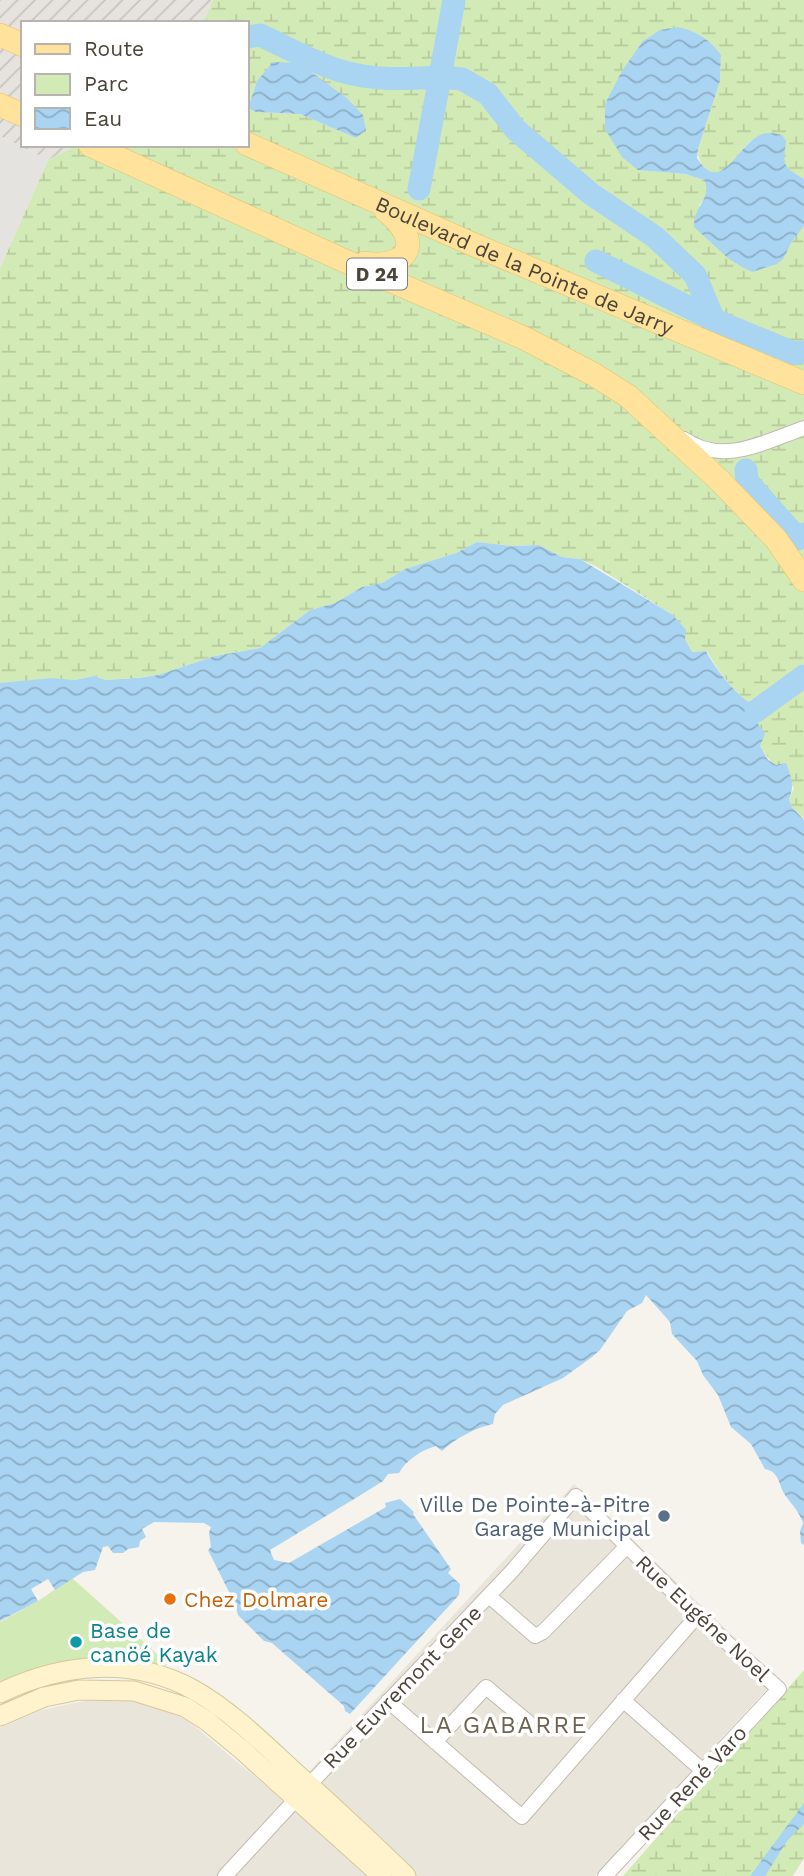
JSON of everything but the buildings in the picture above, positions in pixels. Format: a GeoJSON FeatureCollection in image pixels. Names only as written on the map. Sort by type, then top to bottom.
{"type":"FeatureCollection","features":[{"type":"Feature","properties":{"kind":"main road"},"geometry":{"type":"LineString","coordinates":[[0,35],[21,44]]}},
{"type":"Feature","properties":{"kind":"main road"},"geometry":{"type":"LineString","coordinates":[[0,105],[21,115]]}},
{"type":"Feature","properties":{"kind":"main road","name":"Boulevard de la Pointe de Jarry"},"geometry":{"type":"LineString","coordinates":[[248,144],[472,244],[804,383]]}},
{"type":"Feature","properties":{"kind":"main road","name":"D 24"},"geometry":{"type":"LineString","coordinates":[[94,147],[345,261],[524,338],[593,374],[628,396],[720,481],[776,539],[804,580]]}},
{"type":"Feature","properties":{"kind":"main road"},"geometry":{"type":"LineString","coordinates":[[345,261],[390,265],[401,259],[405,251],[408,243],[404,229],[374,201]]}},
{"type":"Feature","properties":{"kind":"main road"},"geometry":{"type":"LineString","coordinates":[[439,301],[414,275],[412,268],[419,250],[426,243],[440,240],[472,244]]}},
{"type":"Feature","properties":{"kind":"main road"},"geometry":{"type":"LineString","coordinates":[[0,1693],[46,1675],[80,1668],[129,1668],[162,1676],[194,1690],[217,1706],[303,1791],[382,1876]]}},
{"type":"Feature","properties":{"kind":"main road"},"geometry":{"type":"LineString","coordinates":[[0,1716],[44,1698],[79,1690],[134,1691],[185,1707],[303,1791],[406,1876]]}},
{"type":"Feature","properties":{"kind":"street","name":"D 24"},"geometry":{"type":"LineString","coordinates":[[654,418],[689,443],[720,453],[740,450],[804,428]]}},
{"type":"Feature","properties":{"kind":"street","name":"Rue Eugéne Noel"},"geometry":{"type":"LineString","coordinates":[[576,1496],[697,1616],[779,1689]]}},
{"type":"Feature","properties":{"kind":"street","name":"Rue Euvremont Gene"},"geometry":{"type":"LineString","coordinates":[[225,1876],[489,1596],[576,1496]]}},
{"type":"Feature","properties":{"kind":"street","name":"Rue Eugéne Noel"},"geometry":{"type":"LineString","coordinates":[[489,1596],[535,1636],[543,1632],[626,1546]]}},
{"type":"Feature","properties":{"kind":"street"},"geometry":{"type":"LineString","coordinates":[[388,1702],[522,1817],[697,1616]]}},
{"type":"Feature","properties":{"kind":"street"},"geometry":{"type":"LineString","coordinates":[[435,1742],[486,1687],[528,1722]]}},
{"type":"Feature","properties":{"kind":"street","name":"Rue René Varo"},"geometry":{"type":"LineString","coordinates":[[605,1876],[779,1689]]}},
{"type":"Feature","properties":{"kind":"street"},"geometry":{"type":"LineString","coordinates":[[623,1700],[703,1771]]}},
{"type":"Feature","properties":{"kind":"shaded area"},"geometry":{"type":"Polygon","coordinates":[[[0,0],[213,0],[204,21],[21,21],[21,146],[0,136],[0,0]]]}},
{"type":"Feature","properties":{"kind":"shaded area"},"geometry":{"type":"Polygon","coordinates":[[[0,136],[48,160],[0,268],[0,136]]]}},
{"type":"Feature","properties":{"kind":"shaded area"},"geometry":{"type":"Polygon","coordinates":[[[22,147],[74,147],[48,160],[22,147]]]}},
{"type":"Feature","properties":{"kind":"shaded area"},"geometry":{"type":"Polygon","coordinates":[[[574,1484],[777,1678],[595,1876],[0,1876],[0,1728],[42,1710],[74,1703],[104,1698],[133,1699],[187,1720],[283,1800],[574,1484]]]}},
{"type":"Feature","properties":{"kind":"green space"},"geometry":{"type":"Polygon","coordinates":[[[213,0],[804,0],[804,179],[788,170],[771,133],[761,135],[747,144],[722,171],[708,171],[701,164],[698,149],[720,81],[721,55],[638,170],[685,174],[704,180],[706,193],[699,205],[729,259],[752,272],[784,258],[804,226],[804,819],[791,806],[789,799],[794,788],[760,746],[764,734],[757,722],[753,704],[727,681],[707,651],[692,652],[673,615],[597,567],[580,559],[562,557],[537,545],[512,546],[477,542],[456,553],[405,569],[382,583],[362,587],[335,603],[310,610],[260,648],[215,656],[158,675],[106,680],[94,676],[75,680],[53,678],[0,684],[0,268],[48,160],[74,147],[248,147],[248,108],[248,21],[204,21],[213,0]],[[299,63],[257,81],[248,108],[256,112],[300,114],[356,138],[363,115],[347,98],[299,63]]]}},
{"type":"Feature","properties":{"kind":"green space"},"geometry":{"type":"Polygon","coordinates":[[[72,1578],[168,1664],[162,1667],[0,1686],[0,1622],[72,1578]]]}},
{"type":"Feature","properties":{"kind":"green space"},"geometry":{"type":"Polygon","coordinates":[[[804,1670],[804,1858],[793,1876],[623,1876],[804,1670]]]}},
{"type":"Feature","properties":{"kind":"water"},"geometry":{"type":"Polygon","coordinates":[[[678,27],[702,37],[721,55],[720,81],[698,149],[697,158],[706,169],[714,172],[721,170],[752,140],[762,134],[774,133],[782,135],[786,141],[785,161],[788,168],[804,179],[804,226],[784,258],[777,264],[752,272],[729,259],[694,227],[696,214],[706,192],[704,180],[685,174],[638,170],[622,157],[605,129],[605,104],[622,71],[643,41],[660,30],[678,27]]]}},
{"type":"Feature","properties":{"kind":"water"},"geometry":{"type":"Polygon","coordinates":[[[273,62],[299,63],[347,98],[363,115],[366,130],[356,138],[300,114],[256,112],[248,108],[257,81],[273,62]]]}},
{"type":"Feature","properties":{"kind":"water"},"geometry":{"type":"Polygon","coordinates":[[[477,542],[512,546],[538,545],[562,557],[580,559],[673,615],[686,630],[685,639],[692,652],[706,651],[727,681],[753,704],[757,722],[765,734],[760,746],[768,760],[776,765],[786,763],[792,785],[789,799],[791,806],[804,820],[804,1545],[801,1543],[800,1531],[803,1523],[776,1476],[765,1469],[751,1444],[731,1427],[718,1395],[703,1375],[697,1361],[672,1334],[670,1322],[646,1295],[642,1303],[627,1311],[600,1350],[563,1378],[503,1405],[495,1414],[493,1424],[466,1434],[442,1451],[436,1446],[420,1453],[399,1473],[388,1474],[383,1481],[270,1550],[274,1560],[289,1563],[386,1507],[385,1503],[400,1499],[414,1512],[451,1569],[448,1573],[460,1584],[459,1595],[350,1714],[272,1643],[264,1641],[238,1615],[208,1550],[211,1547],[211,1527],[204,1523],[154,1522],[142,1529],[146,1537],[140,1541],[139,1547],[123,1553],[113,1553],[108,1546],[103,1547],[95,1570],[83,1572],[55,1590],[48,1579],[31,1589],[38,1601],[0,1621],[0,683],[53,678],[75,680],[94,676],[106,680],[138,678],[158,675],[215,656],[260,648],[310,610],[335,603],[362,587],[382,583],[405,569],[456,553],[477,542]]]}},
{"type":"Feature","properties":{"kind":"water"},"geometry":{"type":"Polygon","coordinates":[[[804,1803],[804,1824],[787,1841],[765,1876],[750,1876],[804,1803]]]}},
{"type":"Feature","properties":{"kind":"waterway"},"geometry":{"type":"LineString","coordinates":[[248,37],[260,35],[321,64],[353,74],[390,78],[440,77],[454,0]]}},
{"type":"Feature","properties":{"kind":"waterway"},"geometry":{"type":"LineString","coordinates":[[419,189],[440,77],[462,79],[488,94],[515,129],[591,194],[655,237],[695,275],[714,320]]}},
{"type":"Feature","properties":{"kind":"waterway"},"geometry":{"type":"LineString","coordinates":[[596,261],[714,320],[794,353],[804,352]]}},
{"type":"Feature","properties":{"kind":"waterway"},"geometry":{"type":"LineString","coordinates":[[746,470],[747,481],[798,539],[804,534]]}},
{"type":"Feature","properties":{"kind":"waterway"},"geometry":{"type":"LineString","coordinates":[[756,711],[804,676]]}},
{"type":"Feature","properties":{"kind":"place","name":"Ville De Pointe-à-Pitre Garage Municipal"},"geometry":{"type":"Point","coordinates":[664,1516]}},
{"type":"Feature","properties":{"kind":"place","name":"Chez Dolmare"},"geometry":{"type":"Point","coordinates":[170,1599]}},
{"type":"Feature","properties":{"kind":"place","name":"Base de canöé Kayak"},"geometry":{"type":"Point","coordinates":[76,1642]}},
{"type":"Feature","properties":{"kind":"district","name":"LA GABARRE"},"geometry":{"type":"Point","coordinates":[504,1725]}}]}
